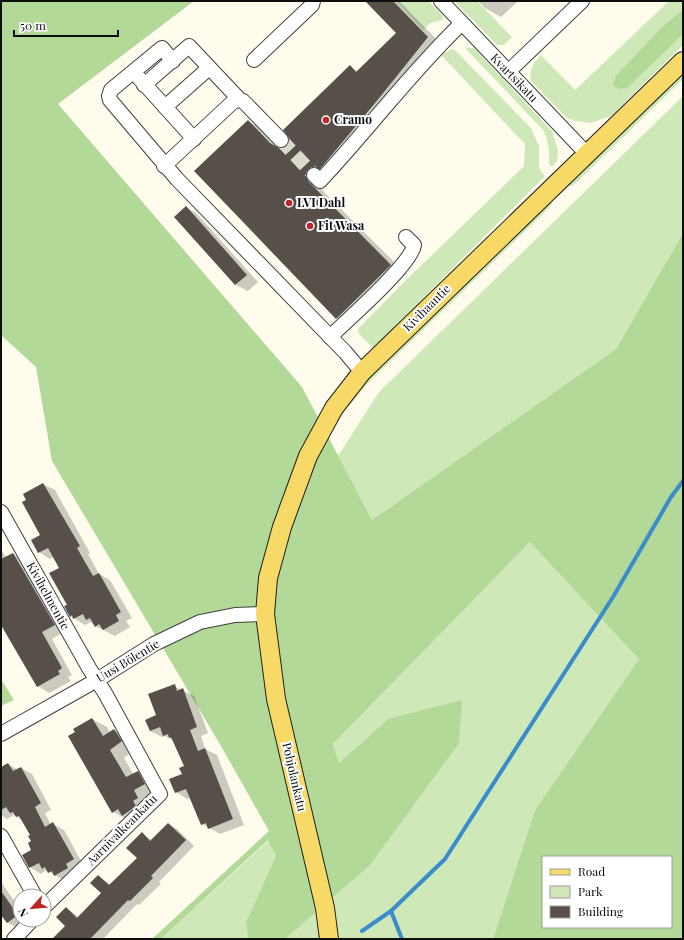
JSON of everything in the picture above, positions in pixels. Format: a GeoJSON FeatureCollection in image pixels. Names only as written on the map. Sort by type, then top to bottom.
{"type":"FeatureCollection","features":[{"type":"Feature","properties":{"kind":"main road","name":"Kivihaantie"},"geometry":{"type":"LineString","coordinates":[[265,614],[268,578],[282,527],[308,456],[334,408],[362,372],[683,61]]}},
{"type":"Feature","properties":{"kind":"main road","name":"Pohjolankatu"},"geometry":{"type":"LineString","coordinates":[[265,614],[276,699],[325,908],[329,939]]}},
{"type":"Feature","properties":{"kind":"street"},"geometry":{"type":"LineString","coordinates":[[254,60],[312,5],[313,1]]}},
{"type":"Feature","properties":{"kind":"street","name":"Kvartsikatu"},"geometry":{"type":"LineString","coordinates":[[441,1],[587,154]]}},
{"type":"Feature","properties":{"kind":"street"},"geometry":{"type":"LineString","coordinates":[[508,72],[582,1]]}},
{"type":"Feature","properties":{"kind":"street"},"geometry":{"type":"LineString","coordinates":[[314,175],[320,181],[418,70],[462,23]]}},
{"type":"Feature","properties":{"kind":"street"},"geometry":{"type":"LineString","coordinates":[[144,84],[189,46],[280,140]]}},
{"type":"Feature","properties":{"kind":"street"},"geometry":{"type":"LineString","coordinates":[[173,61],[162,48],[111,90],[109,96],[116,108],[164,166],[362,372]]}},
{"type":"Feature","properties":{"kind":"street"},"geometry":{"type":"LineString","coordinates":[[165,107],[209,68]]}},
{"type":"Feature","properties":{"kind":"street"},"geometry":{"type":"LineString","coordinates":[[133,72],[194,139]]}},
{"type":"Feature","properties":{"kind":"street"},"geometry":{"type":"LineString","coordinates":[[164,166],[235,100],[239,99]]}},
{"type":"Feature","properties":{"kind":"street"},"geometry":{"type":"LineString","coordinates":[[330,337],[398,270],[410,255],[414,245],[406,237]]}},
{"type":"Feature","properties":{"kind":"street","name":"Kivihelmentie"},"geometry":{"type":"LineString","coordinates":[[1,512],[97,680]]}},
{"type":"Feature","properties":{"kind":"street","name":"Uusi Bölentie"},"geometry":{"type":"LineString","coordinates":[[1,734],[97,680],[154,644],[200,622],[235,616],[265,614]]}},
{"type":"Feature","properties":{"kind":"street","name":"Aarnivalkeankatu"},"geometry":{"type":"LineString","coordinates":[[52,899],[160,794],[97,680]]}},
{"type":"Feature","properties":{"kind":"street"},"geometry":{"type":"LineString","coordinates":[[1,836],[30,888]]}},
{"type":"Feature","properties":{"kind":"street"},"geometry":{"type":"LineString","coordinates":[[14,939],[24,928]]}},
{"type":"Feature","properties":{"kind":"green space"},"geometry":{"type":"Polygon","coordinates":[[[1,1],[194,1],[58,104],[302,387],[372,520],[616,349],[683,233],[683,939],[493,939],[535,810],[639,659],[530,542],[333,744],[339,763],[388,719],[462,700],[459,743],[370,865],[285,939],[248,939],[246,922],[276,856],[268,840],[161,939],[152,939],[269,831],[221,746],[52,461],[36,367],[1,335],[1,1]]]}},
{"type":"Feature","properties":{"kind":"green space"},"geometry":{"type":"Polygon","coordinates":[[[396,1],[429,1],[443,16],[443,20],[430,23],[423,30],[396,1]]]}},
{"type":"Feature","properties":{"kind":"green space"},"geometry":{"type":"Polygon","coordinates":[[[454,1],[477,1],[512,37],[504,45],[497,45],[454,1]]]}},
{"type":"Feature","properties":{"kind":"green space"},"geometry":{"type":"Polygon","coordinates":[[[669,1],[683,1],[683,45],[611,116],[591,123],[575,121],[567,118],[532,82],[530,75],[531,71],[541,55],[575,90],[669,1]]]}},
{"type":"Feature","properties":{"kind":"green space"},"geometry":{"type":"Polygon","coordinates":[[[683,10],[683,34],[627,88],[619,89],[613,85],[616,76],[663,26],[683,10]]]}},
{"type":"Feature","properties":{"kind":"green space"},"geometry":{"type":"Polygon","coordinates":[[[466,47],[475,49],[552,131],[558,150],[557,161],[552,167],[549,164],[549,150],[543,130],[466,49],[466,47]]]}},
{"type":"Feature","properties":{"kind":"green space"},"geometry":{"type":"Polygon","coordinates":[[[452,49],[455,50],[531,128],[539,146],[539,168],[545,176],[373,348],[359,334],[358,329],[402,284],[524,166],[525,144],[441,55],[452,49]]]}},
{"type":"Feature","properties":{"kind":"green space"},"geometry":{"type":"Polygon","coordinates":[[[683,73],[683,79],[579,180],[572,186],[567,186],[683,73]]]}},
{"type":"Feature","properties":{"kind":"green space"},"geometry":{"type":"Polygon","coordinates":[[[683,96],[683,233],[616,349],[372,520],[338,456],[379,392],[683,96]]]}},
{"type":"Feature","properties":{"kind":"green space"},"geometry":{"type":"Polygon","coordinates":[[[551,202],[552,204],[549,208],[370,381],[345,410],[322,449],[317,446],[367,376],[542,208],[551,202]]]}},
{"type":"Feature","properties":{"kind":"green space"},"geometry":{"type":"Polygon","coordinates":[[[560,481],[639,659],[535,810],[493,939],[285,939],[370,864],[388,719],[339,763],[333,744],[530,542],[560,481]]]}},
{"type":"Feature","properties":{"kind":"green space"},"geometry":{"type":"Polygon","coordinates":[[[1,679],[14,700],[1,706],[1,679]]]}},
{"type":"Feature","properties":{"kind":"green space"},"geometry":{"type":"Polygon","coordinates":[[[269,840],[276,856],[246,922],[248,939],[161,939],[269,840]]]}},
{"type":"Feature","properties":{"kind":"building"},"geometry":{"type":"Polygon","coordinates":[[[365,1],[393,1],[428,37],[320,169],[311,167],[306,172],[308,181],[391,265],[336,319],[194,171],[248,120],[270,143],[279,148],[287,146],[289,138],[283,130],[350,65],[356,72],[396,33],[365,1]]]}},
{"type":"Feature","properties":{"kind":"building"},"geometry":{"type":"Polygon","coordinates":[[[186,206],[247,275],[235,285],[174,217],[186,206]]]}},
{"type":"Feature","properties":{"kind":"building"},"geometry":{"type":"Polygon","coordinates":[[[43,483],[80,546],[77,548],[93,576],[99,573],[121,612],[116,615],[119,621],[103,630],[99,624],[95,627],[90,618],[86,620],[83,614],[73,619],[72,615],[70,617],[64,606],[67,605],[49,573],[59,568],[48,548],[38,553],[31,540],[40,535],[22,502],[26,500],[23,494],[43,483]]]}},
{"type":"Feature","properties":{"kind":"building"},"geometry":{"type":"Polygon","coordinates":[[[13,553],[55,625],[42,632],[62,668],[58,671],[60,674],[37,687],[1,625],[1,559],[13,553]]]}},
{"type":"Feature","properties":{"kind":"building"},"geometry":{"type":"Polygon","coordinates":[[[175,684],[177,691],[183,688],[197,727],[190,730],[198,751],[205,748],[233,819],[208,829],[206,823],[201,825],[186,789],[175,793],[169,779],[182,774],[179,768],[184,766],[171,737],[169,738],[168,734],[163,736],[160,727],[150,731],[145,720],[156,715],[148,694],[175,684]]]}},
{"type":"Feature","properties":{"kind":"building"},"geometry":{"type":"Polygon","coordinates":[[[92,718],[103,736],[114,729],[122,741],[110,750],[126,777],[138,771],[145,784],[134,790],[138,798],[133,801],[136,806],[122,816],[118,809],[112,813],[68,736],[75,732],[73,729],[92,718]]]}},
{"type":"Feature","properties":{"kind":"building"},"geometry":{"type":"Polygon","coordinates":[[[8,763],[13,771],[21,767],[41,803],[35,807],[45,827],[53,822],[74,859],[66,864],[68,868],[54,876],[52,871],[48,873],[45,867],[42,869],[39,863],[29,868],[22,855],[31,850],[28,843],[31,841],[28,836],[30,835],[19,816],[16,817],[13,812],[10,813],[6,807],[1,810],[1,767],[8,763]]]}},
{"type":"Feature","properties":{"kind":"building"},"geometry":{"type":"Polygon","coordinates":[[[168,823],[186,840],[151,876],[153,878],[130,901],[128,900],[90,939],[52,939],[65,926],[56,917],[66,907],[77,918],[101,893],[90,883],[98,875],[109,885],[137,858],[126,848],[142,832],[150,841],[168,823]]]}},
{"type":"Feature","properties":{"kind":"building"},"geometry":{"type":"Polygon","coordinates":[[[1,891],[12,907],[12,919],[7,923],[1,915],[1,891]]]}},
{"type":"Feature","properties":{"kind":"waterway"},"geometry":{"type":"LineString","coordinates":[[362,931],[391,911],[445,859],[613,597],[671,497],[683,481]]}},
{"type":"Feature","properties":{"kind":"waterway"},"geometry":{"type":"LineString","coordinates":[[391,911],[402,939]]}},
{"type":"Feature","properties":{"kind":"tunnel"},"geometry":{"type":"LineString","coordinates":[[281,140],[314,175]]}},
{"type":"Feature","properties":{"kind":"place","name":"Cramo"},"geometry":{"type":"Point","coordinates":[326,120]}},
{"type":"Feature","properties":{"kind":"place","name":"LVI Dahl"},"geometry":{"type":"Point","coordinates":[289,203]}},
{"type":"Feature","properties":{"kind":"place","name":"Fit Wasa"},"geometry":{"type":"Point","coordinates":[310,226]}}]}
